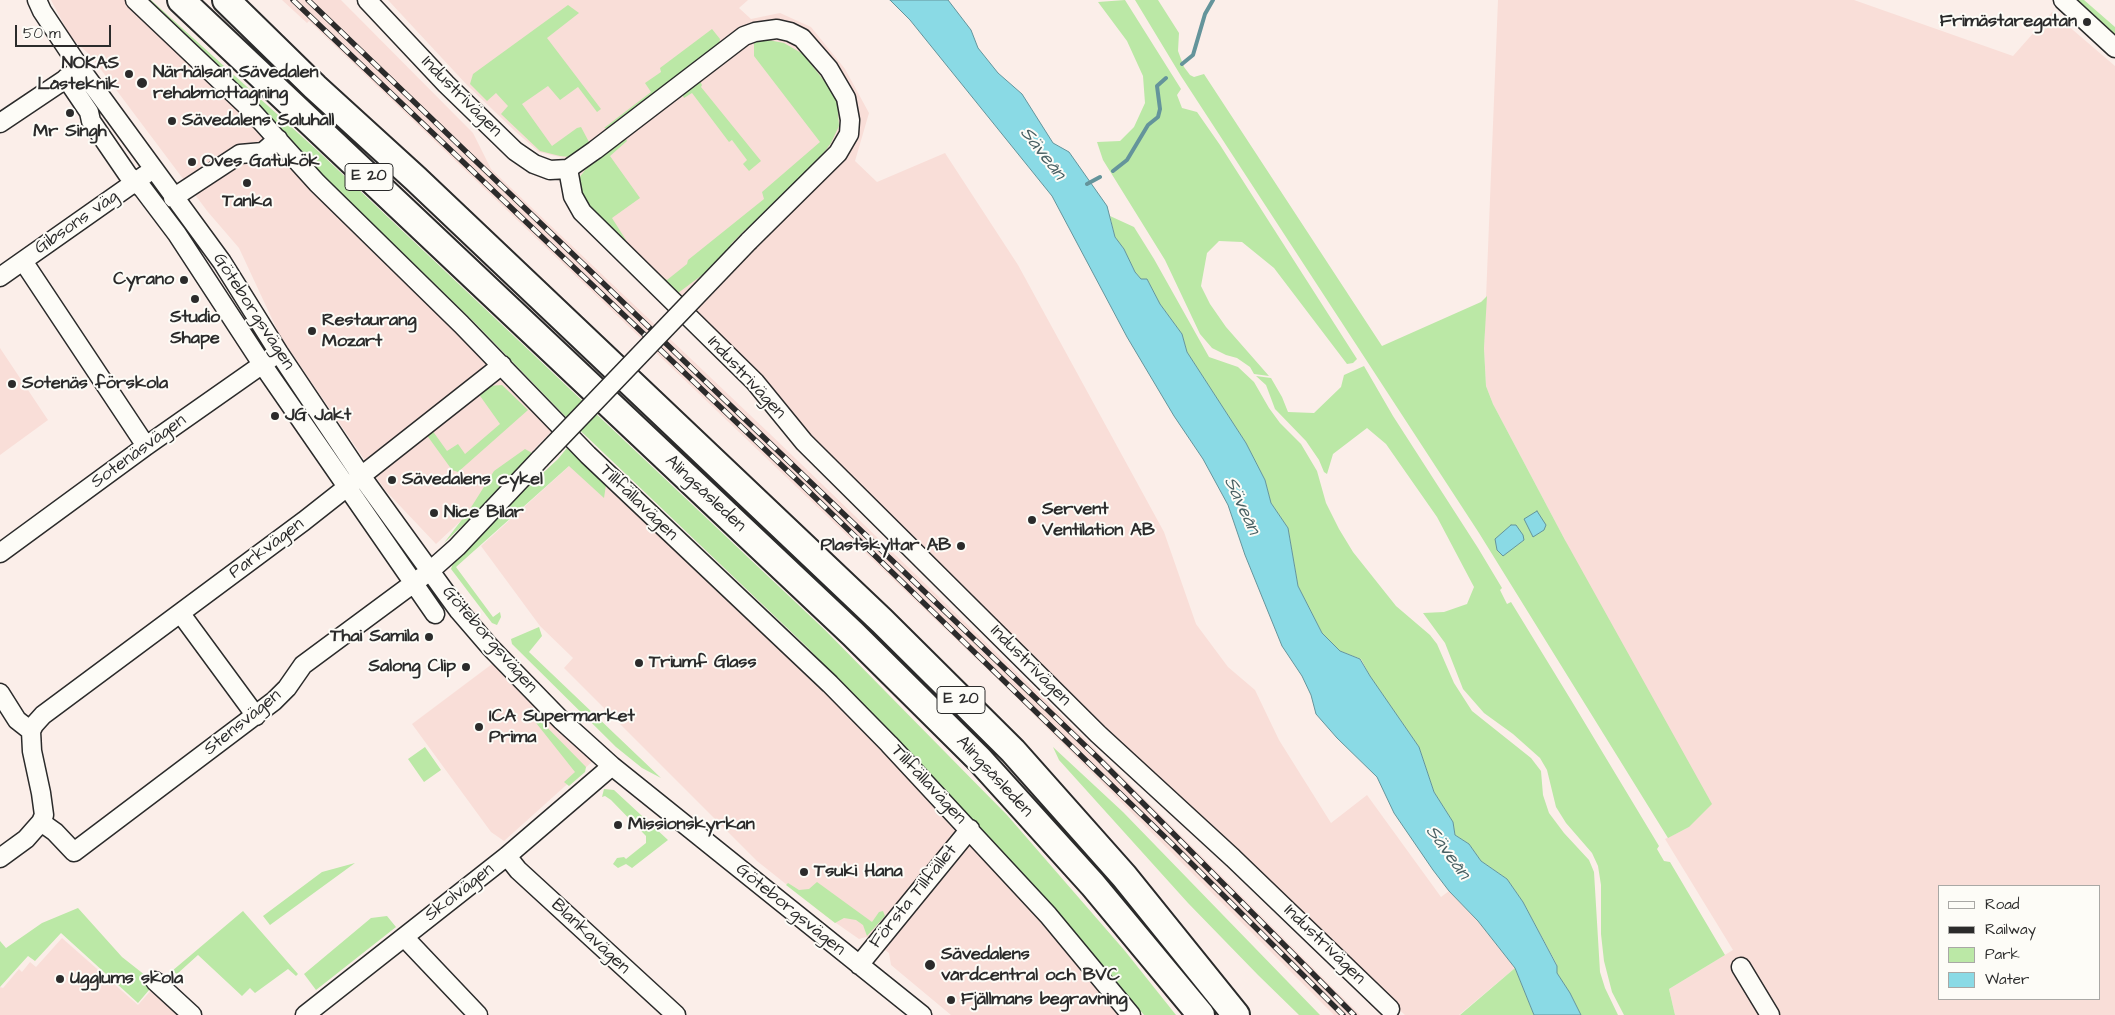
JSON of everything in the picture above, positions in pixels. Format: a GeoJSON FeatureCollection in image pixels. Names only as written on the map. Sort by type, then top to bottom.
{"type":"FeatureCollection","features":[{"type":"Feature","properties":{"kind":"highway","name":"Alingsåsleden"},"geometry":{"type":"LineString","coordinates":[[181,0],[846,627],[972,752],[1093,885],[1201,1015]]}},
{"type":"Feature","properties":{"kind":"highway","name":"E 20"},"geometry":{"type":"LineString","coordinates":[[226,0],[882,621],[1013,751],[1124,876],[1236,1015]]}},
{"type":"Feature","properties":{"kind":"street","name":"Göteborgsvägen"},"geometry":{"type":"LineString","coordinates":[[37,0],[49,19],[91,120],[98,132],[128,175],[136,181],[177,234],[262,364],[435,614]]}},
{"type":"Feature","properties":{"kind":"street","name":"Göteborgsvägen"},"geometry":{"type":"LineString","coordinates":[[47,0],[49,19]]}},
{"type":"Feature","properties":{"kind":"street","name":"Tillfällavägen"},"geometry":{"type":"LineString","coordinates":[[135,0],[250,109],[317,183],[502,365],[588,455],[830,684],[970,829],[1048,915],[1131,1015]]}},
{"type":"Feature","properties":{"kind":"street","name":"Industrivägen"},"geometry":{"type":"LineString","coordinates":[[367,0],[446,84],[515,150],[534,164],[550,170],[568,169],[573,196],[582,212],[755,382],[804,442],[1098,734],[1232,858],[1390,1009]]}},
{"type":"Feature","properties":{"kind":"street"},"geometry":{"type":"LineString","coordinates":[[2063,0],[2115,48]]}},
{"type":"Feature","properties":{"kind":"street"},"geometry":{"type":"LineString","coordinates":[[430,571],[457,547],[540,459],[838,153],[849,134],[849,110],[839,84],[814,50],[802,38],[790,32],[777,29],[766,30],[744,36],[568,169]]}},
{"type":"Feature","properties":{"kind":"street","name":"Göteborgsvägen"},"geometry":{"type":"LineString","coordinates":[[73,73],[153,169],[222,262],[279,353],[362,476],[459,611],[497,654],[561,720],[612,766],[922,1015]]}},
{"type":"Feature","properties":{"kind":"street"},"geometry":{"type":"LineString","coordinates":[[0,123],[73,73]]}},
{"type":"Feature","properties":{"kind":"street"},"geometry":{"type":"LineString","coordinates":[[173,198],[240,154],[262,152],[278,139]]}},
{"type":"Feature","properties":{"kind":"street","name":"Gibsons väg"},"geometry":{"type":"LineString","coordinates":[[0,277],[153,169]]}},
{"type":"Feature","properties":{"kind":"street"},"geometry":{"type":"LineString","coordinates":[[24,261],[146,446]]}},
{"type":"Feature","properties":{"kind":"street","name":"Sotenäsvägen"},"geometry":{"type":"LineString","coordinates":[[0,553],[146,446],[279,353]]}},
{"type":"Feature","properties":{"kind":"street","name":"Parkvägen"},"geometry":{"type":"LineString","coordinates":[[31,731],[43,715],[181,614],[347,488],[502,365]]}},
{"type":"Feature","properties":{"kind":"street","name":"Stensvägen"},"geometry":{"type":"LineString","coordinates":[[41,822],[55,832],[74,852],[256,716],[281,695],[303,665],[414,585],[430,571]]}},
{"type":"Feature","properties":{"kind":"street"},"geometry":{"type":"LineString","coordinates":[[181,614],[256,716]]}},
{"type":"Feature","properties":{"kind":"street"},"geometry":{"type":"LineString","coordinates":[[0,693],[17,720],[31,731],[32,751],[42,793],[44,815],[41,822],[26,839],[0,858]]}},
{"type":"Feature","properties":{"kind":"street","name":"Skolvägen"},"geometry":{"type":"LineString","coordinates":[[305,1015],[507,856],[612,766]]}},
{"type":"Feature","properties":{"kind":"street","name":"Första Tillfället"},"geometry":{"type":"LineString","coordinates":[[859,965],[970,829]]}},
{"type":"Feature","properties":{"kind":"street","name":"Blankavägen"},"geometry":{"type":"LineString","coordinates":[[507,856],[518,870],[676,1015]]}},
{"type":"Feature","properties":{"kind":"street"},"geometry":{"type":"LineString","coordinates":[[404,937],[478,1015]]}},
{"type":"Feature","properties":{"kind":"street"},"geometry":{"type":"LineString","coordinates":[[1740,967],[1770,1015]]}},
{"type":"Feature","properties":{"kind":"street"},"geometry":{"type":"LineString","coordinates":[[155,981],[192,1015]]}},
{"type":"Feature","properties":{"kind":"shaded area"},"geometry":{"type":"Polygon","coordinates":[[[51,0],[127,0],[246,109],[555,428],[495,489],[436,544],[385,490],[280,336],[239,248],[208,212],[90,55],[71,38],[51,0]]]}},
{"type":"Feature","properties":{"kind":"shaded area"},"geometry":{"type":"Polygon","coordinates":[[[282,0],[341,0],[473,133],[491,169],[769,433],[1056,710],[1360,1015],[1334,1015],[1012,693],[309,21],[307,23],[282,0]]]}},
{"type":"Feature","properties":{"kind":"shaded area"},"geometry":{"type":"Polygon","coordinates":[[[388,0],[748,0],[739,8],[751,19],[780,13],[811,27],[845,69],[869,113],[855,161],[877,182],[945,153],[1018,265],[1164,532],[1196,624],[1228,667],[1255,690],[1279,740],[1331,823],[1367,795],[1441,897],[1449,891],[1478,921],[1515,968],[1459,1015],[1405,1015],[1365,979],[1263,878],[1103,726],[817,441],[701,319],[586,210],[577,178],[564,158],[539,152],[516,132],[467,85],[388,0]]]}},
{"type":"Feature","properties":{"kind":"shaded area"},"geometry":{"type":"Polygon","coordinates":[[[1498,0],[1854,0],[2013,56],[2052,12],[2115,66],[2115,1015],[1675,1015],[1669,989],[1733,950],[1665,839],[1689,827],[1565,540],[1493,404],[1486,386],[1484,348],[1498,0]]]}},
{"type":"Feature","properties":{"kind":"shaded area","name":"Sotenäs förskola"},"geometry":{"type":"Polygon","coordinates":[[[0,348],[48,420],[0,455],[0,348]]]}},
{"type":"Feature","properties":{"kind":"shaded area"},"geometry":{"type":"Polygon","coordinates":[[[577,459],[879,742],[958,825],[1123,1015],[951,1015],[891,965],[889,953],[866,937],[859,939],[826,916],[757,861],[564,668],[573,658],[540,626],[481,546],[577,459]]]}},
{"type":"Feature","properties":{"kind":"shaded area"},"geometry":{"type":"Polygon","coordinates":[[[496,661],[593,761],[504,841],[491,832],[412,724],[496,661]]]}},
{"type":"Feature","properties":{"kind":"shaded area","name":"Ugglums skola"},"geometry":{"type":"Polygon","coordinates":[[[62,938],[138,1005],[153,988],[189,1015],[0,1015],[0,987],[3,988],[19,969],[22,972],[30,962],[36,967],[62,938]]]}},
{"type":"Feature","properties":{"kind":"green space"},"geometry":{"type":"Polygon","coordinates":[[[142,0],[151,0],[319,152],[825,630],[1007,815],[1125,951],[1176,1015],[1144,1015],[1059,915],[807,647],[565,416],[475,323],[142,0]]]}},
{"type":"Feature","properties":{"kind":"green space"},"geometry":{"type":"Polygon","coordinates":[[[1125,0],[1181,89],[1177,95],[1182,108],[1197,112],[1220,145],[1357,359],[1353,363],[1347,364],[1274,268],[1242,242],[1219,241],[1207,253],[1201,286],[1210,304],[1226,327],[1269,376],[1254,374],[1250,367],[1237,358],[1212,348],[1200,334],[1165,260],[1103,160],[1097,142],[1120,141],[1134,127],[1145,103],[1143,76],[1127,41],[1098,2],[1125,0]]]}},
{"type":"Feature","properties":{"kind":"green space"},"geometry":{"type":"Polygon","coordinates":[[[1135,0],[1158,0],[1179,33],[1178,51],[1184,67],[1194,77],[1204,74],[1382,346],[1481,302],[1487,296],[1484,348],[1486,386],[1493,404],[1565,540],[1712,804],[1689,827],[1668,838],[1479,533],[1181,76],[1135,0]],[[1496,538],[1497,550],[1503,555],[1524,540],[1496,538]]]}},
{"type":"Feature","properties":{"kind":"green space"},"geometry":{"type":"Polygon","coordinates":[[[2076,0],[2084,0],[2115,27],[2115,37],[2076,0]]]}},
{"type":"Feature","properties":{"kind":"green space"},"geometry":{"type":"Polygon","coordinates":[[[568,5],[579,13],[547,38],[601,109],[597,112],[578,87],[560,100],[548,86],[522,104],[552,146],[581,127],[589,142],[589,146],[580,153],[570,157],[540,151],[501,114],[508,106],[496,93],[487,101],[470,84],[473,74],[568,5]]]}},
{"type":"Feature","properties":{"kind":"green space"},"geometry":{"type":"Polygon","coordinates":[[[712,29],[720,39],[719,44],[609,129],[604,128],[651,92],[645,83],[661,72],[660,68],[712,29]]]}},
{"type":"Feature","properties":{"kind":"green space"},"geometry":{"type":"Polygon","coordinates":[[[763,39],[784,43],[803,54],[837,100],[839,126],[831,143],[814,166],[750,233],[746,229],[731,244],[733,249],[721,261],[678,293],[673,291],[661,276],[667,280],[687,264],[688,260],[764,199],[762,192],[820,142],[754,56],[754,42],[763,39]]]}},
{"type":"Feature","properties":{"kind":"green space"},"geometry":{"type":"Polygon","coordinates":[[[697,81],[700,81],[701,87],[761,161],[749,171],[743,164],[747,160],[732,140],[729,142],[692,93],[684,98],[682,94],[697,81]]]}},
{"type":"Feature","properties":{"kind":"green space"},"geometry":{"type":"Polygon","coordinates":[[[625,137],[627,141],[610,156],[640,198],[612,218],[626,240],[624,241],[588,209],[579,195],[579,178],[585,170],[625,137]]]}},
{"type":"Feature","properties":{"kind":"green space"},"geometry":{"type":"Polygon","coordinates":[[[1110,216],[1134,227],[1209,357],[1238,367],[1254,382],[1280,423],[1301,444],[1317,471],[1326,503],[1353,552],[1396,606],[1430,635],[1437,644],[1454,683],[1472,711],[1531,758],[1541,771],[1543,795],[1549,813],[1564,833],[1589,860],[1594,872],[1600,972],[1605,988],[1618,1015],[1581,1015],[1557,973],[1557,965],[1523,902],[1507,879],[1481,861],[1469,844],[1455,835],[1453,822],[1434,792],[1419,747],[1370,676],[1361,659],[1340,651],[1322,633],[1298,586],[1288,528],[1271,503],[1265,480],[1246,443],[1187,352],[1182,334],[1160,304],[1147,279],[1141,279],[1135,272],[1124,249],[1115,237],[1110,216]]]}},
{"type":"Feature","properties":{"kind":"green space"},"geometry":{"type":"Polygon","coordinates":[[[1364,366],[1393,416],[1478,548],[1502,588],[1500,590],[1507,604],[1511,602],[1571,700],[1659,846],[1657,849],[1664,861],[1670,862],[1725,955],[1669,989],[1675,1015],[1624,1015],[1612,992],[1604,961],[1601,934],[1601,885],[1598,866],[1592,853],[1566,823],[1556,807],[1547,770],[1540,758],[1513,734],[1484,713],[1463,689],[1445,643],[1423,613],[1444,612],[1467,604],[1474,587],[1437,517],[1386,444],[1367,428],[1333,454],[1327,474],[1324,472],[1319,460],[1306,441],[1275,409],[1266,385],[1256,376],[1271,378],[1288,412],[1314,413],[1341,387],[1344,375],[1364,366]]]}},
{"type":"Feature","properties":{"kind":"green space"},"geometry":{"type":"Polygon","coordinates":[[[502,385],[528,410],[458,472],[452,470],[426,434],[432,430],[447,451],[458,444],[465,454],[500,424],[478,393],[488,386],[502,385]]]}},
{"type":"Feature","properties":{"kind":"green space"},"geometry":{"type":"Polygon","coordinates":[[[567,448],[606,485],[604,498],[569,466],[456,567],[493,617],[500,612],[501,617],[497,625],[492,623],[451,569],[453,563],[503,510],[558,459],[567,448]]]}},
{"type":"Feature","properties":{"kind":"green space"},"geometry":{"type":"Polygon","coordinates":[[[525,449],[532,453],[493,497],[444,543],[470,509],[494,471],[525,449]]]}},
{"type":"Feature","properties":{"kind":"green space"},"geometry":{"type":"Polygon","coordinates":[[[539,627],[542,636],[529,652],[661,778],[642,768],[616,747],[512,644],[511,639],[539,627]]]}},
{"type":"Feature","properties":{"kind":"green space"},"geometry":{"type":"Polygon","coordinates":[[[532,712],[586,767],[585,772],[569,786],[564,782],[575,772],[529,714],[532,712]]]}},
{"type":"Feature","properties":{"kind":"green space"},"geometry":{"type":"Polygon","coordinates":[[[425,747],[441,770],[424,782],[408,759],[425,747]]]}},
{"type":"Feature","properties":{"kind":"green space"},"geometry":{"type":"Polygon","coordinates":[[[1053,747],[1123,812],[1320,1015],[1299,1015],[1258,975],[1188,903],[1059,760],[1053,747]]]}},
{"type":"Feature","properties":{"kind":"green space"},"geometry":{"type":"Polygon","coordinates":[[[604,789],[614,790],[668,840],[632,868],[626,864],[618,868],[613,864],[617,858],[624,857],[626,859],[646,843],[646,836],[611,800],[605,796],[602,797],[604,789]]]}},
{"type":"Feature","properties":{"kind":"green space"},"geometry":{"type":"Polygon","coordinates":[[[355,863],[270,925],[263,916],[322,872],[355,863]]]}},
{"type":"Feature","properties":{"kind":"green space"},"geometry":{"type":"Polygon","coordinates":[[[817,882],[872,922],[879,912],[883,911],[885,916],[867,936],[863,925],[856,920],[844,918],[835,923],[786,885],[788,883],[799,890],[809,889],[817,882]]]}},
{"type":"Feature","properties":{"kind":"green space"},"geometry":{"type":"Polygon","coordinates":[[[78,908],[122,957],[155,983],[138,1003],[61,933],[35,961],[28,956],[0,987],[0,941],[6,948],[42,923],[78,908]]]}},
{"type":"Feature","properties":{"kind":"green space"},"geometry":{"type":"Polygon","coordinates":[[[243,911],[298,974],[296,976],[288,969],[255,993],[250,988],[242,996],[198,955],[177,974],[172,971],[243,911]]]}},
{"type":"Feature","properties":{"kind":"green space"},"geometry":{"type":"Polygon","coordinates":[[[387,916],[396,927],[316,990],[304,974],[371,918],[387,916]]]}},
{"type":"Feature","properties":{"kind":"green space"},"geometry":{"type":"Polygon","coordinates":[[[1515,968],[1534,1015],[1460,1015],[1515,968]]]}},
{"type":"Feature","properties":{"kind":"water","name":"Säveån"},"geometry":{"type":"Polygon","coordinates":[[[890,0],[948,0],[971,30],[978,48],[998,73],[1022,94],[1053,143],[1069,152],[1107,206],[1115,237],[1124,249],[1135,272],[1141,279],[1147,279],[1160,304],[1182,334],[1187,352],[1246,443],[1265,480],[1271,503],[1288,528],[1298,586],[1322,633],[1340,651],[1360,659],[1419,747],[1434,792],[1453,822],[1455,835],[1469,844],[1481,861],[1507,879],[1523,902],[1557,966],[1557,973],[1581,1015],[1534,1015],[1515,968],[1478,921],[1449,891],[1433,870],[1394,813],[1377,777],[1337,738],[1316,714],[1311,695],[1302,676],[1282,646],[1245,555],[1228,505],[1203,459],[1174,416],[1127,337],[1052,196],[910,20],[890,0]]]}},
{"type":"Feature","properties":{"kind":"water"},"geometry":{"type":"Polygon","coordinates":[[[1537,511],[1546,525],[1544,530],[1533,537],[1524,519],[1537,511]]]}},
{"type":"Feature","properties":{"kind":"water"},"geometry":{"type":"Polygon","coordinates":[[[1511,525],[1516,525],[1524,540],[1503,556],[1497,550],[1495,539],[1511,525]]]}},
{"type":"Feature","properties":{"kind":"waterway"},"geometry":{"type":"LineString","coordinates":[[1182,64],[1193,55],[1205,14],[1213,0]]}},
{"type":"Feature","properties":{"kind":"waterway"},"geometry":{"type":"LineString","coordinates":[[1113,171],[1127,160],[1148,125],[1158,117],[1160,109],[1157,86],[1166,78]]}},
{"type":"Feature","properties":{"kind":"waterway"},"geometry":{"type":"LineString","coordinates":[[1087,184],[1100,177]]}},
{"type":"Feature","properties":{"kind":"railway"},"geometry":{"type":"LineString","coordinates":[[293,0],[795,478],[1171,843],[1343,1015]]}},
{"type":"Feature","properties":{"kind":"railway"},"geometry":{"type":"LineString","coordinates":[[308,0],[1098,758],[1354,1015]]}},
{"type":"Feature","properties":{"kind":"place","name":"Frimästaregatan"},"geometry":{"type":"Point","coordinates":[2087,22]}},
{"type":"Feature","properties":{"kind":"place","name":"NOKAS Låsteknik"},"geometry":{"type":"Point","coordinates":[129,74]}},
{"type":"Feature","properties":{"kind":"place","name":"Närhälsan Sävedalen rehabmottagning"},"geometry":{"type":"Point","coordinates":[142,83]}},
{"type":"Feature","properties":{"kind":"place","name":"Mr Singh"},"geometry":{"type":"Point","coordinates":[70,113]}},
{"type":"Feature","properties":{"kind":"place","name":"Sävedalens Saluhall"},"geometry":{"type":"Point","coordinates":[172,121]}},
{"type":"Feature","properties":{"kind":"place","name":"Oves Gatukök"},"geometry":{"type":"Point","coordinates":[192,162]}},
{"type":"Feature","properties":{"kind":"place","name":"Tanka"},"geometry":{"type":"Point","coordinates":[247,183]}},
{"type":"Feature","properties":{"kind":"place","name":"Cyrano"},"geometry":{"type":"Point","coordinates":[184,280]}},
{"type":"Feature","properties":{"kind":"place","name":"Studio Shape"},"geometry":{"type":"Point","coordinates":[195,299]}},
{"type":"Feature","properties":{"kind":"place","name":"Restaurang Mozart"},"geometry":{"type":"Point","coordinates":[312,331]}},
{"type":"Feature","properties":{"kind":"place","name":"Sotenäs förskola"},"geometry":{"type":"Point","coordinates":[12,384]}},
{"type":"Feature","properties":{"kind":"place","name":"JG Jakt"},"geometry":{"type":"Point","coordinates":[275,416]}},
{"type":"Feature","properties":{"kind":"place","name":"Sävedalens cykel"},"geometry":{"type":"Point","coordinates":[392,480]}},
{"type":"Feature","properties":{"kind":"place","name":"Nice Bilar"},"geometry":{"type":"Point","coordinates":[434,513]}},
{"type":"Feature","properties":{"kind":"place","name":"Servent Ventilation AB"},"geometry":{"type":"Point","coordinates":[1032,520]}},
{"type":"Feature","properties":{"kind":"place","name":"Plastskyltar AB"},"geometry":{"type":"Point","coordinates":[961,546]}},
{"type":"Feature","properties":{"kind":"place","name":"Thai Samila"},"geometry":{"type":"Point","coordinates":[429,637]}},
{"type":"Feature","properties":{"kind":"place","name":"Triumf Glass"},"geometry":{"type":"Point","coordinates":[639,663]}},
{"type":"Feature","properties":{"kind":"place","name":"Salong Clip"},"geometry":{"type":"Point","coordinates":[466,667]}},
{"type":"Feature","properties":{"kind":"place","name":"ICA Supermarket Prima"},"geometry":{"type":"Point","coordinates":[479,727]}},
{"type":"Feature","properties":{"kind":"place","name":"Missionskyrkan"},"geometry":{"type":"Point","coordinates":[618,825]}},
{"type":"Feature","properties":{"kind":"place","name":"Tsuki Hana"},"geometry":{"type":"Point","coordinates":[804,872]}},
{"type":"Feature","properties":{"kind":"place","name":"Sävedalens vårdcentral och BVC"},"geometry":{"type":"Point","coordinates":[930,965]}},
{"type":"Feature","properties":{"kind":"place","name":"Ugglums skola"},"geometry":{"type":"Point","coordinates":[60,979]}},
{"type":"Feature","properties":{"kind":"place","name":"Fjällmans begravning"},"geometry":{"type":"Point","coordinates":[951,1000]}}]}
